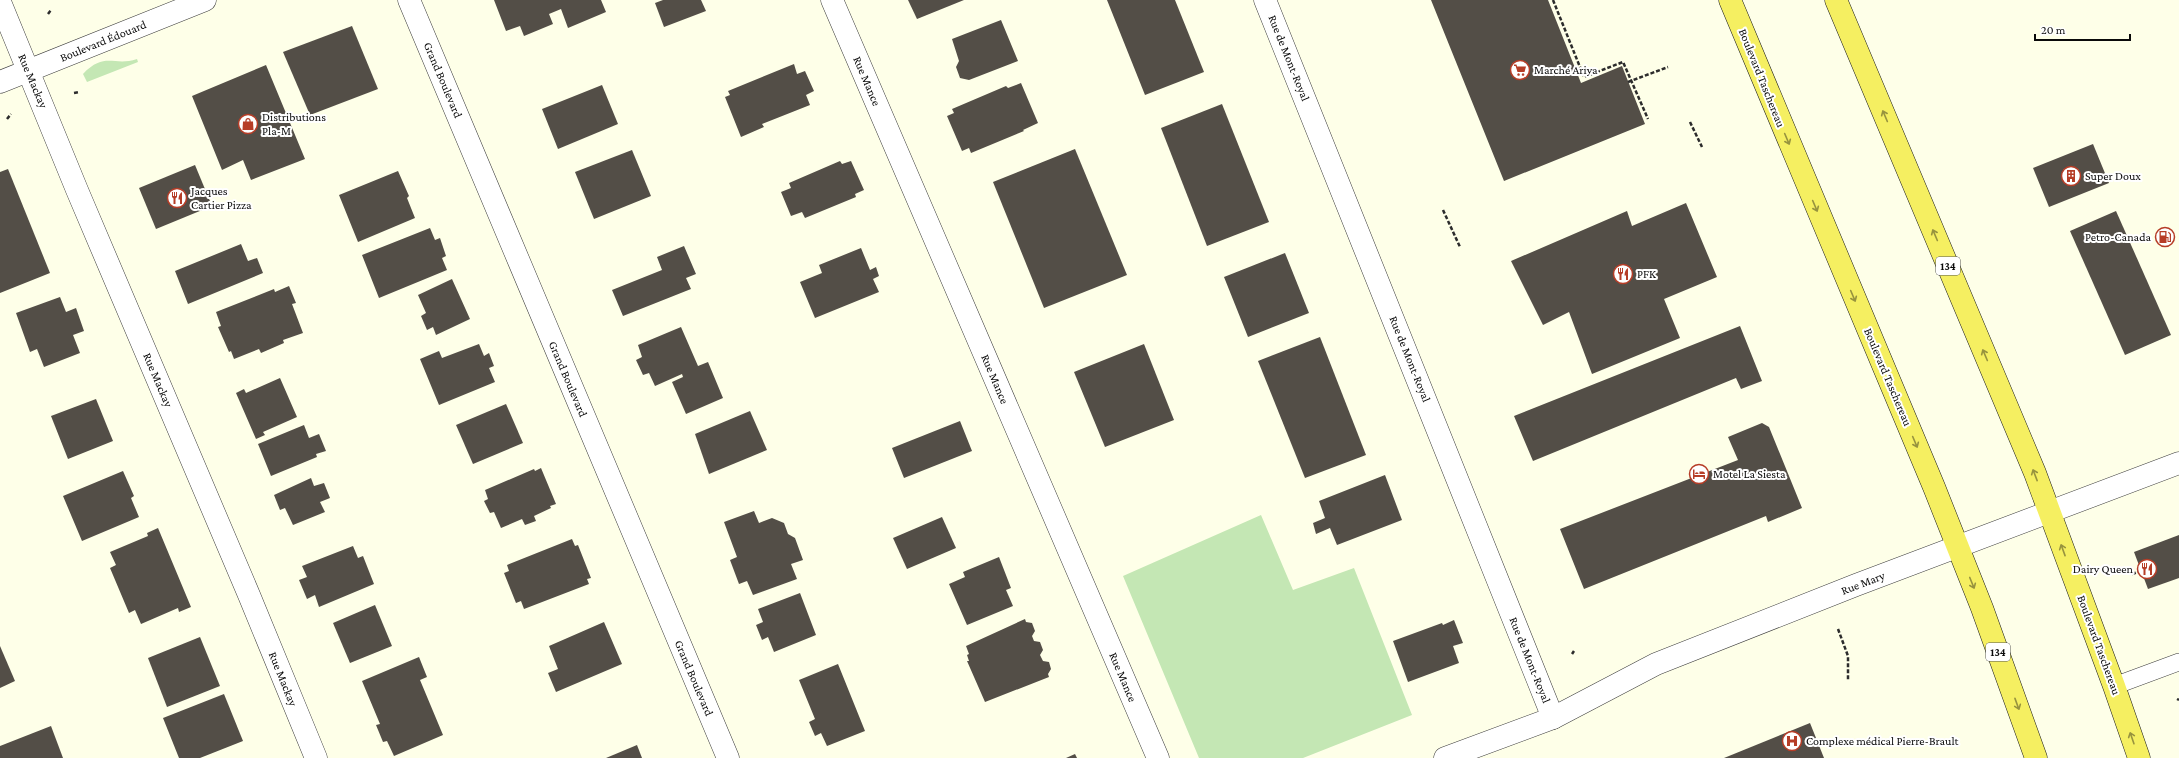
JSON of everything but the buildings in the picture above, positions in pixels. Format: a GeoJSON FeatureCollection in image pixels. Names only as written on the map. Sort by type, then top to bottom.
{"type":"FeatureCollection","features":[{"type":"Feature","properties":{"kind":"main road","name":"Boulevard Taschereau"},"geometry":{"type":"LineString","coordinates":[[1730,0],[1958,546],[1994,638],[2036,758]]}},
{"type":"Feature","properties":{"kind":"main road","name":"Boulevard Taschereau"},"geometry":{"type":"LineString","coordinates":[[1836,0],[2035,473],[2139,758]]}},
{"type":"Feature","properties":{"kind":"street","name":"Boulevard Édouard"},"geometry":{"type":"LineString","coordinates":[[0,82],[205,0]]}},
{"type":"Feature","properties":{"kind":"street","name":"Grand Boulevard"},"geometry":{"type":"LineString","coordinates":[[409,0],[728,758]]}},
{"type":"Feature","properties":{"kind":"street","name":"Rue Mance"},"geometry":{"type":"LineString","coordinates":[[832,0],[1158,758]]}},
{"type":"Feature","properties":{"kind":"street","name":"Rue de Mont-Royal"},"geometry":{"type":"LineString","coordinates":[[1265,0],[1553,718]]}},
{"type":"Feature","properties":{"kind":"street","name":"Rue Mackay"},"geometry":{"type":"LineString","coordinates":[[0,2],[77,190],[246,587],[316,758]]}},
{"type":"Feature","properties":{"kind":"street","name":"Rue Mary"},"geometry":{"type":"LineString","coordinates":[[1445,758],[1553,718],[1656,664],[1958,546],[2179,463]]}},
{"type":"Feature","properties":{"kind":"lane"},"geometry":{"type":"LineString","coordinates":[[2114,686],[2179,662]]}},
{"type":"Feature","properties":{"kind":"path"},"geometry":{"type":"LineString","coordinates":[[1553,0],[1584,77],[1623,62],[1630,81],[1648,119]]}},
{"type":"Feature","properties":{"kind":"path"},"geometry":{"type":"LineString","coordinates":[[48,14],[50,10]]}},
{"type":"Feature","properties":{"kind":"path"},"geometry":{"type":"LineString","coordinates":[[1630,81],[1668,67]]}},
{"type":"Feature","properties":{"kind":"path"},"geometry":{"type":"LineString","coordinates":[[74,93],[79,92]]}},
{"type":"Feature","properties":{"kind":"path"},"geometry":{"type":"LineString","coordinates":[[7,120],[11,114]]}},
{"type":"Feature","properties":{"kind":"path"},"geometry":{"type":"LineString","coordinates":[[1690,122],[1702,147]]}},
{"type":"Feature","properties":{"kind":"path"},"geometry":{"type":"LineString","coordinates":[[1444,210],[1460,247]]}},
{"type":"Feature","properties":{"kind":"path"},"geometry":{"type":"LineString","coordinates":[[2132,574],[2141,571]]}},
{"type":"Feature","properties":{"kind":"path"},"geometry":{"type":"LineString","coordinates":[[1838,629],[1848,656],[1848,681]]}},
{"type":"Feature","properties":{"kind":"green space"},"geometry":{"type":"Polygon","coordinates":[[[137,59],[138,62],[87,82],[83,74],[97,63],[104,61],[129,61],[137,59]]]}},
{"type":"Feature","properties":{"kind":"green space"},"geometry":{"type":"Polygon","coordinates":[[[1261,515],[1293,590],[1354,568],[1412,715],[1303,758],[1199,758],[1123,576],[1261,515]]]}},
{"type":"Feature","properties":{"kind":"place","name":"Marché Ariya"},"geometry":{"type":"Point","coordinates":[1520,70]}},
{"type":"Feature","properties":{"kind":"place","name":"Distributions Pla-M"},"geometry":{"type":"Point","coordinates":[248,124]}},
{"type":"Feature","properties":{"kind":"place","name":"Super Doux"},"geometry":{"type":"Point","coordinates":[2071,176]}},
{"type":"Feature","properties":{"kind":"place","name":"Jacques Cartier Pizza"},"geometry":{"type":"Point","coordinates":[177,198]}},
{"type":"Feature","properties":{"kind":"place","name":"Petro-Canada"},"geometry":{"type":"Point","coordinates":[2165,237]}},
{"type":"Feature","properties":{"kind":"place","name":"PFK"},"geometry":{"type":"Point","coordinates":[1623,274]}},
{"type":"Feature","properties":{"kind":"place","name":"Motel La Siesta"},"geometry":{"type":"Point","coordinates":[1699,474]}},
{"type":"Feature","properties":{"kind":"place","name":"Dairy Queen"},"geometry":{"type":"Point","coordinates":[2147,569]}},
{"type":"Feature","properties":{"kind":"place","name":"Complexe médical Pierre-Brault"},"geometry":{"type":"Point","coordinates":[1792,741]}}]}
